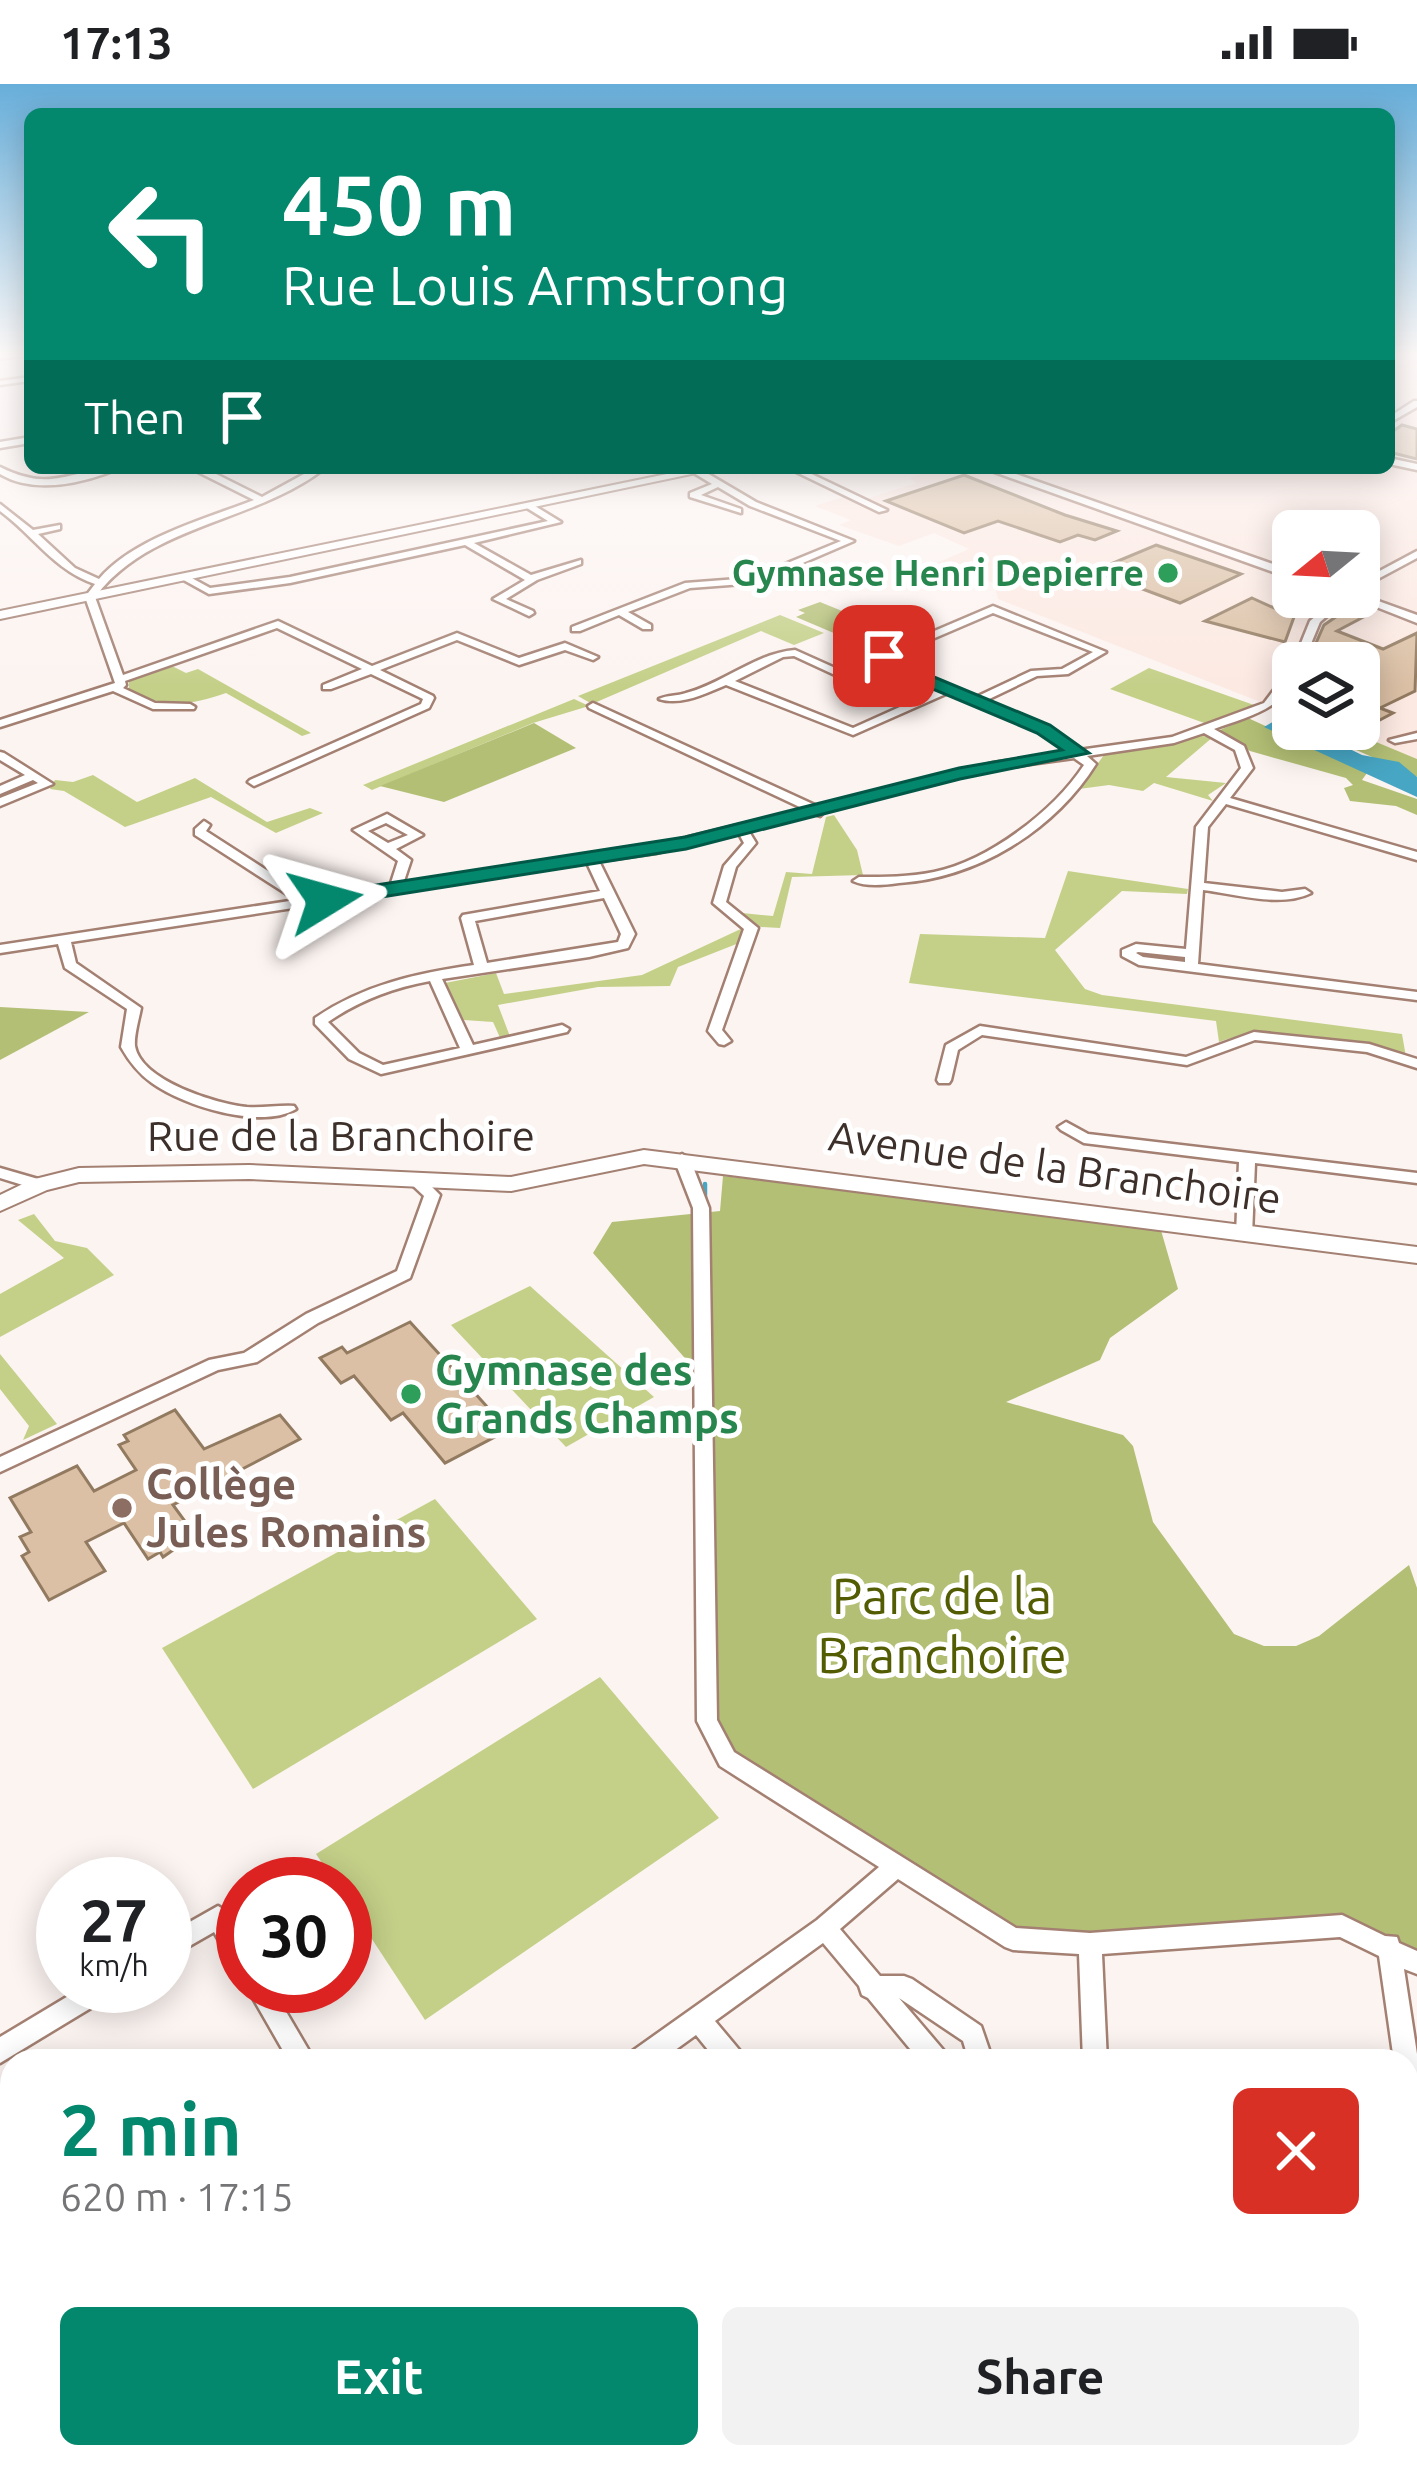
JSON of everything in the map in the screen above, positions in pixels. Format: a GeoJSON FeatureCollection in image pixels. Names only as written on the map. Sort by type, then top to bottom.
{"type":"FeatureCollection","features":[{"type":"Feature","properties":{"kind":"main road"},"geometry":{"type":"LineString","coordinates":[[0,615],[95,591],[184,578],[683,474]]}},
{"type":"Feature","properties":{"kind":"main road","name":"Rue de la Branchoire"},"geometry":{"type":"LineString","coordinates":[[39,1185],[86,1174],[232,1172],[511,1184],[635,1158],[682,1159]]}},
{"type":"Feature","properties":{"kind":"main road","name":"Avenue de la Branchoire"},"geometry":{"type":"LineString","coordinates":[[682,1159],[1417,1255]]}},
{"type":"Feature","properties":{"kind":"main road"},"geometry":{"type":"LineString","coordinates":[[0,1204],[39,1185]]}},
{"type":"Feature","properties":{"kind":"street"},"geometry":{"type":"LineString","coordinates":[[0,470],[9,477],[45,482],[86,474]]}},
{"type":"Feature","properties":{"kind":"street"},"geometry":{"type":"LineString","coordinates":[[209,474],[262,500]]}},
{"type":"Feature","properties":{"kind":"street"},"geometry":{"type":"LineString","coordinates":[[95,591],[144,550],[262,500],[310,474]]}},
{"type":"Feature","properties":{"kind":"street"},"geometry":{"type":"LineString","coordinates":[[576,629],[688,584],[749,582],[849,541],[748,502],[702,474]]}},
{"type":"Feature","properties":{"kind":"street"},"geometry":{"type":"LineString","coordinates":[[805,474],[882,510]]}},
{"type":"Feature","properties":{"kind":"street"},"geometry":{"type":"LineString","coordinates":[[1005,474],[1272,568]]}},
{"type":"Feature","properties":{"kind":"street"},"geometry":{"type":"LineString","coordinates":[[718,484],[692,494],[738,511]]}},
{"type":"Feature","properties":{"kind":"street"},"geometry":{"type":"LineString","coordinates":[[184,578],[201,590],[217,590],[469,544],[556,522],[530,506]]}},
{"type":"Feature","properties":{"kind":"street"},"geometry":{"type":"LineString","coordinates":[[0,507],[95,591],[119,684],[153,706],[190,707]]}},
{"type":"Feature","properties":{"kind":"street"},"geometry":{"type":"LineString","coordinates":[[32,533],[57,527]]}},
{"type":"Feature","properties":{"kind":"street"},"geometry":{"type":"LineString","coordinates":[[469,544],[530,579]]}},
{"type":"Feature","properties":{"kind":"street"},"geometry":{"type":"LineString","coordinates":[[1380,574],[1417,554]]}},
{"type":"Feature","properties":{"kind":"street"},"geometry":{"type":"LineString","coordinates":[[529,613],[498,599],[530,579],[578,562]]}},
{"type":"Feature","properties":{"kind":"street"},"geometry":{"type":"LineString","coordinates":[[1380,605],[1417,619]]}},
{"type":"Feature","properties":{"kind":"street"},"geometry":{"type":"LineString","coordinates":[[859,881],[924,881],[998,854],[1079,783],[1090,764],[1043,729],[948,689],[880,659],[993,609],[1101,652],[1064,671],[1035,674],[977,701]]}},
{"type":"Feature","properties":{"kind":"street"},"geometry":{"type":"LineString","coordinates":[[619,611],[647,627]]}},
{"type":"Feature","properties":{"kind":"street"},"geometry":{"type":"LineString","coordinates":[[0,724],[278,624],[428,696],[429,702],[254,782]]}},
{"type":"Feature","properties":{"kind":"street"},"geometry":{"type":"LineString","coordinates":[[327,687],[457,636],[519,662],[565,646],[593,657]]}},
{"type":"Feature","properties":{"kind":"street"},"geometry":{"type":"LineString","coordinates":[[664,699],[686,697],[781,654],[795,653],[910,705]]}},
{"type":"Feature","properties":{"kind":"street"},"geometry":{"type":"LineString","coordinates":[[726,681],[854,732],[948,689]]}},
{"type":"Feature","properties":{"kind":"street"},"geometry":{"type":"LineString","coordinates":[[0,949],[592,860],[743,831],[976,770],[1155,744],[1208,730],[1272,700]]}},
{"type":"Feature","properties":{"kind":"street"},"geometry":{"type":"LineString","coordinates":[[593,706],[820,812]]}},
{"type":"Feature","properties":{"kind":"street"},"geometry":{"type":"LineString","coordinates":[[1208,730],[1240,748],[1247,760],[1202,827],[1191,960],[1417,996]]}},
{"type":"Feature","properties":{"kind":"street"},"geometry":{"type":"LineString","coordinates":[[1395,740],[1417,736]]}},
{"type":"Feature","properties":{"kind":"street"},"geometry":{"type":"LineString","coordinates":[[0,755],[46,788],[0,802]]}},
{"type":"Feature","properties":{"kind":"street"},"geometry":{"type":"LineString","coordinates":[[0,790],[34,776]]}},
{"type":"Feature","properties":{"kind":"street"},"geometry":{"type":"LineString","coordinates":[[1224,800],[1417,856]]}},
{"type":"Feature","properties":{"kind":"street"},"geometry":{"type":"LineString","coordinates":[[204,825],[199,832],[308,902]]}},
{"type":"Feature","properties":{"kind":"street"},"geometry":{"type":"LineString","coordinates":[[724,1041],[715,1031],[751,928],[719,903],[730,866],[750,843],[743,831]]}},
{"type":"Feature","properties":{"kind":"street"},"geometry":{"type":"LineString","coordinates":[[388,848],[406,860],[395,890]]}},
{"type":"Feature","properties":{"kind":"street"},"geometry":{"type":"LineString","coordinates":[[562,1029],[373,1069],[320,1021],[353,1000],[435,978],[623,945],[628,934],[592,860]]}},
{"type":"Feature","properties":{"kind":"street"},"geometry":{"type":"LineString","coordinates":[[1199,886],[1282,896],[1305,892]]}},
{"type":"Feature","properties":{"kind":"street"},"geometry":{"type":"LineString","coordinates":[[482,969],[468,918],[608,893]]}},
{"type":"Feature","properties":{"kind":"street"},"geometry":{"type":"LineString","coordinates":[[64,942],[70,965],[134,1008],[128,1047],[147,1072],[207,1100],[264,1114],[289,1109]]}},
{"type":"Feature","properties":{"kind":"street"},"geometry":{"type":"LineString","coordinates":[[435,978],[469,1051]]}},
{"type":"Feature","properties":{"kind":"street"},"geometry":{"type":"LineString","coordinates":[[944,1080],[951,1048],[980,1030],[1186,1061],[1254,1036],[1370,1048],[1417,1064]]}},
{"type":"Feature","properties":{"kind":"street"},"geometry":{"type":"LineString","coordinates":[[1066,1127],[1084,1138],[1417,1178]]}},
{"type":"Feature","properties":{"kind":"street"},"geometry":{"type":"LineString","coordinates":[[682,1159],[701,1208],[707,1721],[715,1742],[743,1774],[1012,1940],[1090,1944],[1342,1926],[1389,1945],[1417,1963]]}},
{"type":"Feature","properties":{"kind":"street"},"geometry":{"type":"LineString","coordinates":[[1245,1233],[1247,1160]]}},
{"type":"Feature","properties":{"kind":"street","name":"Rue de la Branchoire"},"geometry":{"type":"LineString","coordinates":[[0,1173],[39,1185]]}},
{"type":"Feature","properties":{"kind":"street"},"geometry":{"type":"LineString","coordinates":[[0,1466],[214,1364],[237,1364],[279,1345],[299,1326],[404,1274],[432,1195],[415,1180]]}},
{"type":"Feature","properties":{"kind":"street"},"geometry":{"type":"LineString","coordinates":[[657,2049],[825,1928],[893,1869]]}},
{"type":"Feature","properties":{"kind":"street"},"geometry":{"type":"LineString","coordinates":[[825,1928],[925,2049]]}},
{"type":"Feature","properties":{"kind":"street"},"geometry":{"type":"LineString","coordinates":[[1090,1944],[1094,2049]]}},
{"type":"Feature","properties":{"kind":"street"},"geometry":{"type":"LineString","coordinates":[[1389,1945],[1404,2049]]}},
{"type":"Feature","properties":{"kind":"street"},"geometry":{"type":"LineString","coordinates":[[870,1987],[904,1987],[973,2034],[977,2049]]}},
{"type":"Feature","properties":{"kind":"street"},"geometry":{"type":"LineString","coordinates":[[3,2049],[62,2013]]}},
{"type":"Feature","properties":{"kind":"street"},"geometry":{"type":"LineString","coordinates":[[275,2013],[296,2049]]}},
{"type":"Feature","properties":{"kind":"street"},"geometry":{"type":"LineString","coordinates":[[699,2019],[723,2049]]}},
{"type":"Feature","properties":{"kind":"shaded area"},"geometry":{"type":"Polygon","coordinates":[[[1395,465],[1417,465],[1417,759],[1380,744],[1380,642],[1272,642],[1272,702],[1268,705],[998,599],[994,583],[937,563],[969,549],[934,533],[899,546],[839,525],[851,520],[815,506],[850,495],[862,500],[917,483],[909,478],[921,474],[1395,474],[1395,465]]]}},
{"type":"Feature","properties":{"kind":"green space"},"geometry":{"type":"Polygon","coordinates":[[[820,602],[901,635],[869,648],[796,617],[805,613],[798,610],[820,602]]]}},
{"type":"Feature","properties":{"kind":"green space"},"geometry":{"type":"Polygon","coordinates":[[[780,615],[824,633],[794,645],[761,631],[592,704],[578,696],[780,615]]]}},
{"type":"Feature","properties":{"kind":"green space"},"geometry":{"type":"Polygon","coordinates":[[[170,665],[186,673],[198,669],[311,733],[302,736],[226,693],[177,703],[129,691],[129,681],[170,665]]]}},
{"type":"Feature","properties":{"kind":"green space"},"geometry":{"type":"Polygon","coordinates":[[[1149,668],[1254,705],[1207,724],[1110,689],[1149,668]]]}},
{"type":"Feature","properties":{"kind":"green space"},"geometry":{"type":"Polygon","coordinates":[[[574,699],[589,706],[533,723],[372,790],[363,785],[574,699]]]}},
{"type":"Feature","properties":{"kind":"green space"},"geometry":{"type":"Polygon","coordinates":[[[1248,718],[1272,729],[1272,750],[1317,750],[1367,773],[1362,780],[1417,799],[1417,815],[1396,806],[1350,801],[1344,788],[1353,785],[1346,778],[1250,751],[1220,730],[1248,718]]]}},
{"type":"Feature","properties":{"kind":"green space"},"geometry":{"type":"Polygon","coordinates":[[[534,723],[576,748],[444,802],[380,786],[534,723]]]}},
{"type":"Feature","properties":{"kind":"green space"},"geometry":{"type":"Polygon","coordinates":[[[1213,737],[1166,777],[1226,783],[1208,795],[1213,801],[1154,783],[1143,791],[1109,785],[1079,789],[1104,755],[1213,737]]]}},
{"type":"Feature","properties":{"kind":"green space"},"geometry":{"type":"Polygon","coordinates":[[[1380,744],[1417,759],[1417,777],[1356,750],[1380,750],[1380,744]]]}},
{"type":"Feature","properties":{"kind":"green space"},"geometry":{"type":"Polygon","coordinates":[[[93,775],[137,802],[195,778],[267,822],[310,808],[323,813],[276,833],[211,797],[125,827],[64,791],[50,789],[55,780],[73,782],[93,775]]]}},
{"type":"Feature","properties":{"kind":"green space"},"geometry":{"type":"Polygon","coordinates":[[[834,815],[857,850],[863,875],[792,877],[780,928],[761,927],[742,913],[773,916],[786,872],[812,874],[826,817],[834,815]]]}},
{"type":"Feature","properties":{"kind":"green space"},"geometry":{"type":"Polygon","coordinates":[[[1068,871],[1188,889],[1187,894],[1122,891],[1055,950],[1085,989],[1402,1034],[1406,1057],[1338,1040],[1286,1034],[1219,1042],[1216,1021],[909,983],[920,934],[1045,938],[1068,871]]]}},
{"type":"Feature","properties":{"kind":"green space"},"geometry":{"type":"Polygon","coordinates":[[[745,927],[739,943],[678,967],[670,986],[598,987],[498,1005],[511,1039],[502,1042],[493,1022],[464,1020],[445,983],[496,973],[504,994],[642,975],[745,927]]]}},
{"type":"Feature","properties":{"kind":"green space"},"geometry":{"type":"Polygon","coordinates":[[[0,1007],[89,1012],[0,1060],[0,1007]]]}},
{"type":"Feature","properties":{"kind":"green space","name":"Parc de la Branchoire"},"geometry":{"type":"Polygon","coordinates":[[[723,1176],[1160,1227],[1178,1289],[1110,1338],[1100,1360],[1006,1402],[1123,1435],[1133,1446],[1153,1522],[1234,1634],[1264,1646],[1296,1646],[1319,1636],[1409,1565],[1417,1588],[1417,1963],[1360,1931],[1037,1944],[715,1742],[704,1380],[593,1253],[612,1222],[720,1211],[723,1176]]]}},
{"type":"Feature","properties":{"kind":"green space"},"geometry":{"type":"Polygon","coordinates":[[[34,1214],[55,1241],[87,1248],[114,1275],[0,1337],[0,1294],[64,1258],[18,1220],[34,1214]]]}},
{"type":"Feature","properties":{"kind":"green space"},"geometry":{"type":"Polygon","coordinates":[[[530,1286],[654,1397],[566,1447],[451,1325],[530,1286]]]}},
{"type":"Feature","properties":{"kind":"green space"},"geometry":{"type":"Polygon","coordinates":[[[0,1354],[57,1424],[23,1440],[29,1426],[0,1389],[0,1354]]]}},
{"type":"Feature","properties":{"kind":"green space"},"geometry":{"type":"Polygon","coordinates":[[[435,1499],[537,1619],[253,1789],[162,1648],[435,1499]]]}},
{"type":"Feature","properties":{"kind":"green space"},"geometry":{"type":"Polygon","coordinates":[[[600,1677],[719,1818],[425,2020],[372,1939],[372,1857],[316,1854],[600,1677]]]}},
{"type":"Feature","properties":{"kind":"water"},"geometry":{"type":"Polygon","coordinates":[[[1314,750],[1352,750],[1399,762],[1417,777],[1417,797],[1314,750]]]}},
{"type":"Feature","properties":{"kind":"building"},"geometry":{"type":"Polygon","coordinates":[[[964,475],[1117,531],[1095,540],[1078,535],[1060,542],[998,521],[964,533],[886,501],[964,475]]]}},
{"type":"Feature","properties":{"kind":"building","name":"Gymnase Henri Depierre"},"geometry":{"type":"Polygon","coordinates":[[[1156,545],[1241,574],[1180,603],[1094,571],[1156,545]]]}},
{"type":"Feature","properties":{"kind":"building"},"geometry":{"type":"Polygon","coordinates":[[[1252,598],[1272,607],[1272,618],[1294,618],[1285,642],[1205,621],[1252,598]]]}},
{"type":"Feature","properties":{"kind":"building"},"geometry":{"type":"Polygon","coordinates":[[[1334,618],[1362,618],[1337,631],[1365,642],[1316,642],[1324,625],[1334,618]]]}},
{"type":"Feature","properties":{"kind":"building"},"geometry":{"type":"Polygon","coordinates":[[[1417,633],[1415,691],[1380,708],[1380,648],[1417,633]]]}},
{"type":"Feature","properties":{"kind":"building","name":"Gymnase des Grands Champs"},"geometry":{"type":"Polygon","coordinates":[[[410,1322],[508,1430],[445,1463],[403,1413],[391,1420],[354,1376],[341,1383],[320,1358],[342,1347],[347,1353],[410,1322]]]}},
{"type":"Feature","properties":{"kind":"building","name":"Collège Jules Romains"},"geometry":{"type":"Polygon","coordinates":[[[175,1410],[204,1449],[280,1415],[300,1439],[173,1505],[195,1535],[163,1557],[160,1552],[148,1559],[124,1523],[86,1542],[105,1571],[49,1600],[22,1556],[29,1552],[20,1537],[31,1532],[10,1498],[77,1466],[94,1491],[136,1470],[119,1445],[128,1441],[124,1435],[175,1410]]]}},
{"type":"Feature","properties":{"kind":"waterway"},"geometry":{"type":"LineString","coordinates":[[705,1184],[705,1200]]}},
{"type":"Feature","properties":{"kind":"place","name":"Gymnase Henri Depierre"},"geometry":{"type":"Point","coordinates":[1168,573]}},
{"type":"Feature","properties":{"kind":"place","name":"Gymnase des Grands Champs"},"geometry":{"type":"Point","coordinates":[411,1394]}},
{"type":"Feature","properties":{"kind":"place","name":"Collège Jules Romains"},"geometry":{"type":"Point","coordinates":[122,1508]}},
{"type":"Feature","properties":{"kind":"route"},"geometry":{"type":"LineString","coordinates":[[325,900],[686,843],[779,823],[959,773],[1079,753],[1043,729],[884,663],[880,659],[884,656]]}}]}
